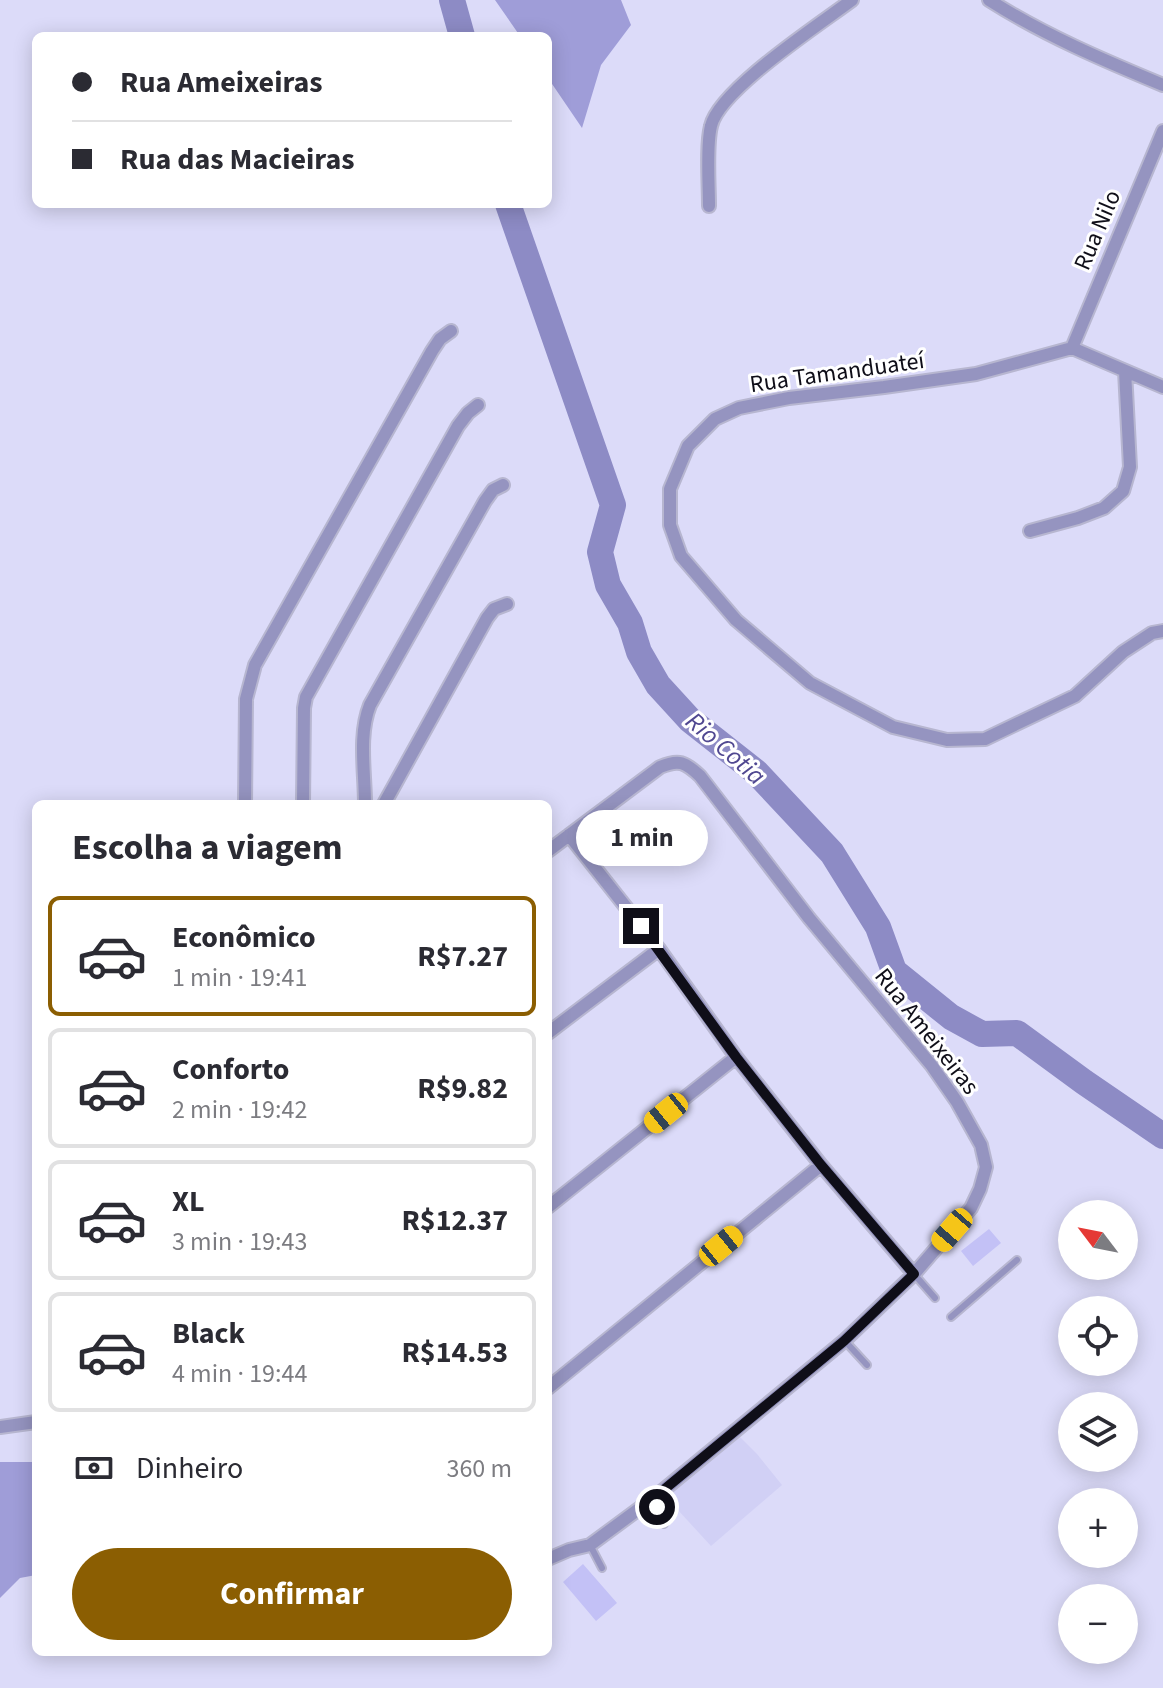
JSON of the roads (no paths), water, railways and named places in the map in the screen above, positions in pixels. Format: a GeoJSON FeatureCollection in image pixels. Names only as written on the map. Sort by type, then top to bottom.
{"type":"FeatureCollection","features":[{"type":"Feature","properties":{"kind":"street"},"geometry":{"type":"LineString","coordinates":[[709,206],[711,124],[717,112],[749,77],[852,0]]}},
{"type":"Feature","properties":{"kind":"street"},"geometry":{"type":"LineString","coordinates":[[989,0],[1098,59],[1163,85]]}},
{"type":"Feature","properties":{"kind":"street","name":"Rua Nilo"},"geometry":{"type":"LineString","coordinates":[[1072,348],[1163,131]]}},
{"type":"Feature","properties":{"kind":"street"},"geometry":{"type":"LineString","coordinates":[[245,800],[246,699],[255,665],[432,351],[440,339],[451,331]]}},
{"type":"Feature","properties":{"kind":"street"},"geometry":{"type":"LineString","coordinates":[[1072,348],[1163,387]]}},
{"type":"Feature","properties":{"kind":"street","name":"Rua Tamanduateí"},"geometry":{"type":"LineString","coordinates":[[1072,348],[976,374],[789,398],[739,408],[715,419],[688,446],[670,489],[670,525],[681,556],[736,620],[810,683],[893,727],[947,740],[985,739],[1030,719],[1075,696],[1123,652],[1152,633],[1163,631]]}},
{"type":"Feature","properties":{"kind":"street"},"geometry":{"type":"LineString","coordinates":[[1030,531],[1104,508],[1123,491],[1130,467],[1125,371]]}},
{"type":"Feature","properties":{"kind":"street"},"geometry":{"type":"LineString","coordinates":[[303,800],[306,697],[458,426],[478,405]]}},
{"type":"Feature","properties":{"kind":"street"},"geometry":{"type":"LineString","coordinates":[[365,800],[364,733],[370,705],[485,501],[493,490],[503,485]]}},
{"type":"Feature","properties":{"kind":"street"},"geometry":{"type":"LineString","coordinates":[[386,800],[487,618],[494,609],[507,604]]}},
{"type":"Feature","properties":{"kind":"street","name":"Rua Ameixeiras"},"geometry":{"type":"LineString","coordinates":[[552,1557],[590,1545],[655,1497],[844,1341],[914,1274],[971,1208],[986,1167],[981,1145],[932,1066],[809,918],[700,776],[684,763],[671,762],[660,767],[569,835]]}},
{"type":"Feature","properties":{"kind":"street"},"geometry":{"type":"LineString","coordinates":[[552,848],[569,835],[659,949],[736,1057],[821,1165],[914,1274]]}},
{"type":"Feature","properties":{"kind":"street"},"geometry":{"type":"LineString","coordinates":[[552,1030],[659,949]]}},
{"type":"Feature","properties":{"kind":"street"},"geometry":{"type":"LineString","coordinates":[[552,1204],[736,1057]]}},
{"type":"Feature","properties":{"kind":"street"},"geometry":{"type":"LineString","coordinates":[[552,1385],[821,1165]]}},
{"type":"Feature","properties":{"kind":"street"},"geometry":{"type":"LineString","coordinates":[[0,1427],[32,1423]]}},
{"type":"Feature","properties":{"kind":"lane"},"geometry":{"type":"LineString","coordinates":[[951,1317],[1017,1260]]}},
{"type":"Feature","properties":{"kind":"lane"},"geometry":{"type":"LineString","coordinates":[[914,1274],[935,1298]]}},
{"type":"Feature","properties":{"kind":"lane"},"geometry":{"type":"LineString","coordinates":[[844,1341],[867,1365]]}},
{"type":"Feature","properties":{"kind":"lane"},"geometry":{"type":"LineString","coordinates":[[655,1497],[664,1524]]}},
{"type":"Feature","properties":{"kind":"lane"},"geometry":{"type":"LineString","coordinates":[[590,1545],[602,1568]]}},
{"type":"Feature","properties":{"kind":"waterway","name":"Rio Cotia"},"geometry":{"type":"LineString","coordinates":[[452,0],[461,32]]}},
{"type":"Feature","properties":{"kind":"waterway","name":"Rio Cotia"},"geometry":{"type":"LineString","coordinates":[[509,208],[613,505],[600,552],[608,585],[630,623],[639,652],[658,685],[690,720],[756,772],[832,853],[878,927],[894,971],[951,1017],[982,1034],[1017,1033],[1163,1136]]}}]}
